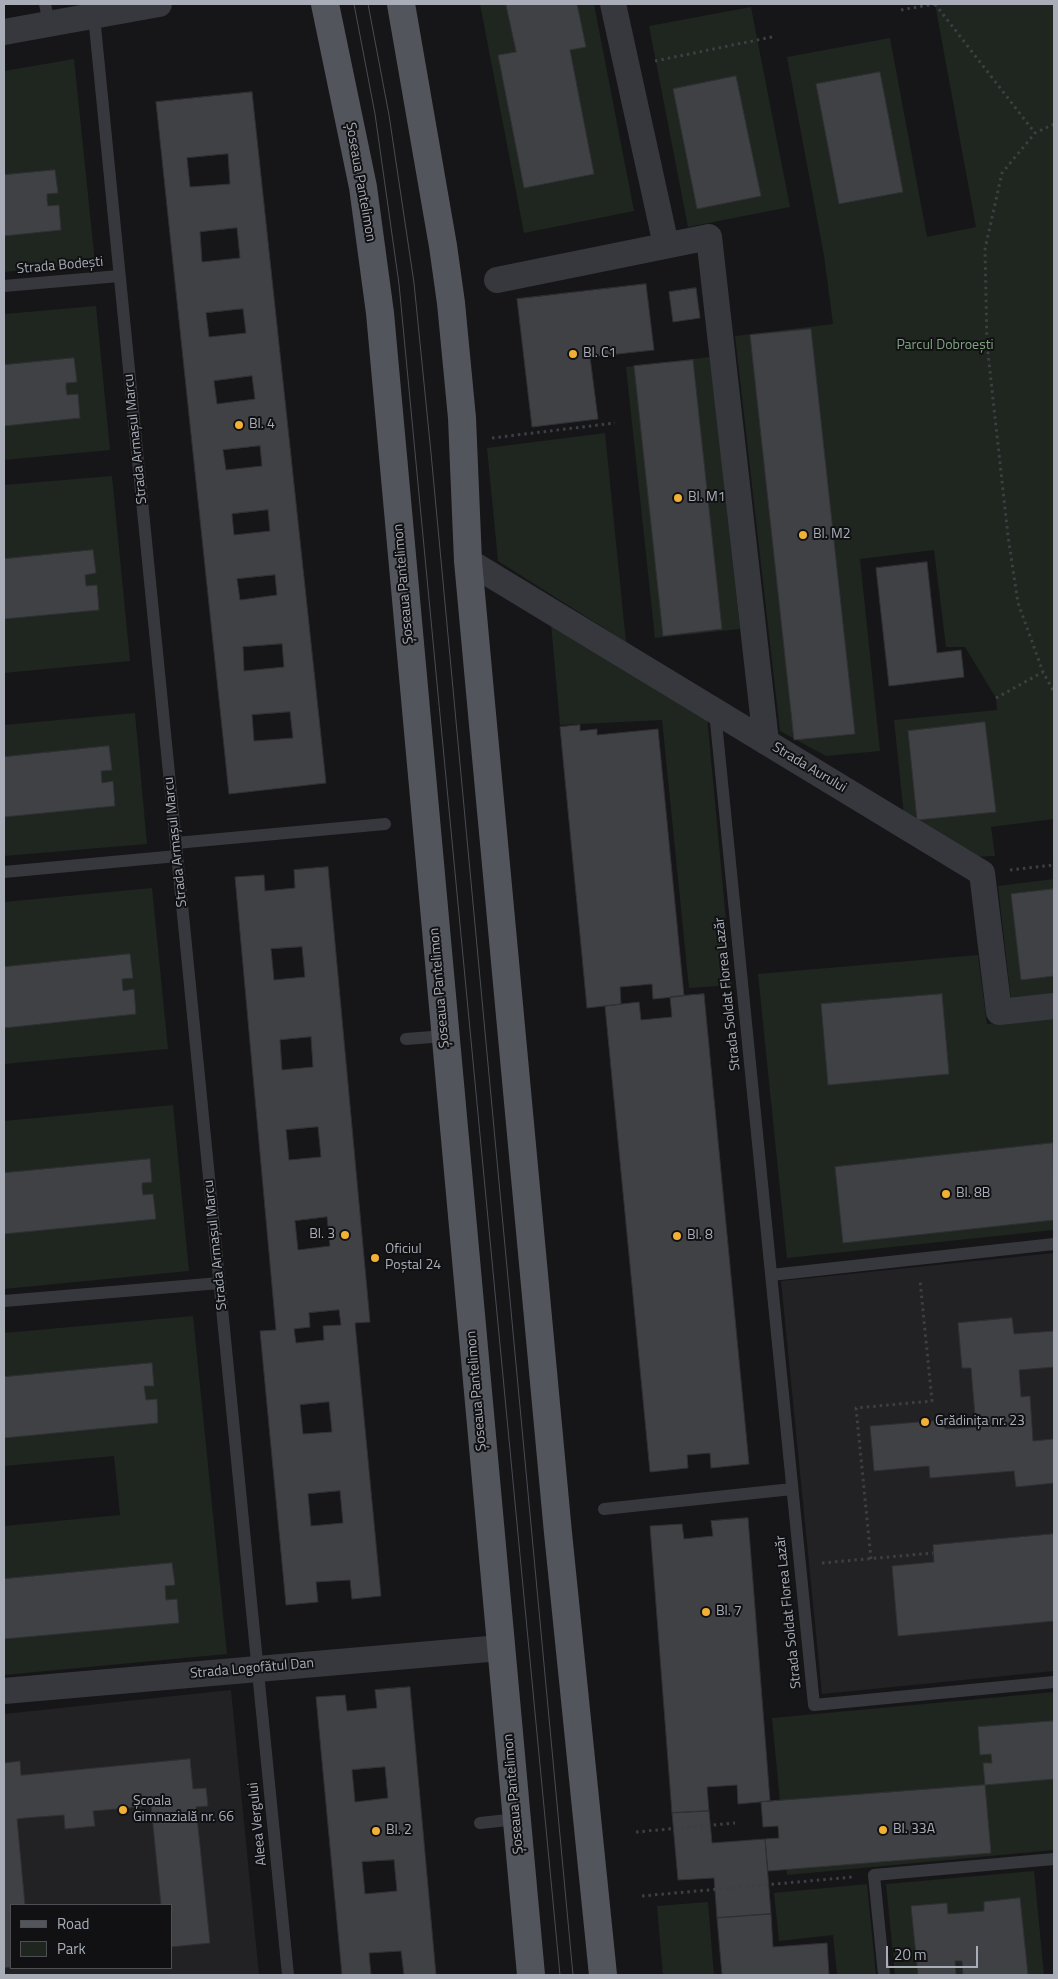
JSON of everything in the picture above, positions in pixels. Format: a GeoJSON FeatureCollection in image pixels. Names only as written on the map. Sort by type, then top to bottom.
{"type":"FeatureCollection","features":[{"type":"Feature","properties":{"kind":"main road","name":"Șoseaua Pantelimon"},"geometry":{"type":"LineString","coordinates":[[325,4],[362,187],[380,313],[531,1975]]}},
{"type":"Feature","properties":{"kind":"main road"},"geometry":{"type":"LineString","coordinates":[[401,4],[443,246],[463,442],[468,561],[558,1533],[603,1975]]}},
{"type":"Feature","properties":{"kind":"street"},"geometry":{"type":"LineString","coordinates":[[4,32],[47,14],[94,16],[159,4]]}},
{"type":"Feature","properties":{"kind":"street"},"geometry":{"type":"LineString","coordinates":[[613,4],[666,245]]}},
{"type":"Feature","properties":{"kind":"street"},"geometry":{"type":"LineString","coordinates":[[497,280],[709,237],[766,742]]}},
{"type":"Feature","properties":{"kind":"street","name":"Strada Aurului"},"geometry":{"type":"LineString","coordinates":[[468,561],[982,873]]}},
{"type":"Feature","properties":{"kind":"street"},"geometry":{"type":"LineString","coordinates":[[982,873],[999,1012],[1054,1006]]}},
{"type":"Feature","properties":{"kind":"street","name":"Strada Logofătul Dan"},"geometry":{"type":"LineString","coordinates":[[4,1692],[500,1648]]}},
{"type":"Feature","properties":{"kind":"lane","name":"Strada Armașul Marcu"},"geometry":{"type":"LineString","coordinates":[[94,16],[258,1669]]}},
{"type":"Feature","properties":{"kind":"lane","name":"Strada Bodești"},"geometry":{"type":"LineString","coordinates":[[4,286],[119,276]]}},
{"type":"Feature","properties":{"kind":"lane","name":"Strada Soldat Florea Lazăr"},"geometry":{"type":"LineString","coordinates":[[715,711],[814,1706],[1054,1682]]}},
{"type":"Feature","properties":{"kind":"lane"},"geometry":{"type":"LineString","coordinates":[[4,872],[385,824]]}},
{"type":"Feature","properties":{"kind":"lane"},"geometry":{"type":"LineString","coordinates":[[406,1039],[445,1036]]}},
{"type":"Feature","properties":{"kind":"lane"},"geometry":{"type":"LineString","coordinates":[[771,1275],[1054,1244]]}},
{"type":"Feature","properties":{"kind":"lane"},"geometry":{"type":"LineString","coordinates":[[4,1301],[220,1284]]}},
{"type":"Feature","properties":{"kind":"lane"},"geometry":{"type":"LineString","coordinates":[[604,1508],[792,1489]]}},
{"type":"Feature","properties":{"kind":"lane","name":"Aleea Vergului"},"geometry":{"type":"LineString","coordinates":[[258,1669],[288,1975]]}},
{"type":"Feature","properties":{"kind":"lane"},"geometry":{"type":"LineString","coordinates":[[480,1823],[517,1819]]}},
{"type":"Feature","properties":{"kind":"lane"},"geometry":{"type":"LineString","coordinates":[[884,1975],[874,1876],[1054,1859]]}},
{"type":"Feature","properties":{"kind":"path"},"geometry":{"type":"LineString","coordinates":[[901,10],[934,4],[1035,133]]}},
{"type":"Feature","properties":{"kind":"path"},"geometry":{"type":"LineString","coordinates":[[626,67],[772,37]]}},
{"type":"Feature","properties":{"kind":"path"},"geometry":{"type":"LineString","coordinates":[[1054,124],[1035,133],[1002,173],[985,249],[987,344],[1008,536],[1018,603],[1043,672],[1054,692]]}},
{"type":"Feature","properties":{"kind":"path"},"geometry":{"type":"LineString","coordinates":[[463,442],[616,423]]}},
{"type":"Feature","properties":{"kind":"path"},"geometry":{"type":"LineString","coordinates":[[996,698],[1043,672]]}},
{"type":"Feature","properties":{"kind":"path"},"geometry":{"type":"LineString","coordinates":[[982,873],[1054,865]]}},
{"type":"Feature","properties":{"kind":"path"},"geometry":{"type":"LineString","coordinates":[[871,1559],[856,1408],[932,1401],[917,1259]]}},
{"type":"Feature","properties":{"kind":"path"},"geometry":{"type":"LineString","coordinates":[[800,1565],[933,1553]]}},
{"type":"Feature","properties":{"kind":"path"},"geometry":{"type":"LineString","coordinates":[[636,1832],[735,1823]]}},
{"type":"Feature","properties":{"kind":"path"},"geometry":{"type":"LineString","coordinates":[[642,1896],[874,1876]]}},
{"type":"Feature","properties":{"kind":"shaded area","name":"Grădinița nr. 23"},"geometry":{"type":"Polygon","coordinates":[[[1054,1253],[1054,1671],[822,1694],[781,1281],[1054,1253]]]}},
{"type":"Feature","properties":{"kind":"shaded area","name":"Școala Gimnazială nr. 66"},"geometry":{"type":"Polygon","coordinates":[[[231,1690],[259,1975],[4,1975],[4,1714],[231,1690]]]}},
{"type":"Feature","properties":{"kind":"green space"},"geometry":{"type":"Polygon","coordinates":[[[480,4],[594,4],[634,211],[524,233],[480,4]]]}},
{"type":"Feature","properties":{"kind":"green space","name":"Parcul Dobroești"},"geometry":{"type":"Polygon","coordinates":[[[935,4],[1054,4],[1054,819],[991,827],[995,856],[970,857],[904,816],[894,720],[997,710],[996,698],[965,647],[946,647],[934,550],[860,559],[880,751],[826,756],[780,731],[735,336],[833,324],[824,256],[787,57],[890,38],[927,237],[976,227],[935,4]]]}},
{"type":"Feature","properties":{"kind":"green space"},"geometry":{"type":"Polygon","coordinates":[[[751,7],[790,207],[688,227],[649,26],[751,7]]]}},
{"type":"Feature","properties":{"kind":"green space"},"geometry":{"type":"Polygon","coordinates":[[[74,59],[95,263],[4,272],[4,71],[74,59]]]}},
{"type":"Feature","properties":{"kind":"green space"},"geometry":{"type":"Polygon","coordinates":[[[96,306],[110,450],[4,460],[4,314],[96,306]]]}},
{"type":"Feature","properties":{"kind":"green space","name":"Bl. M1"},"geometry":{"type":"Polygon","coordinates":[[[710,357],[740,629],[655,638],[626,367],[710,357]]]}},
{"type":"Feature","properties":{"kind":"green space"},"geometry":{"type":"Polygon","coordinates":[[[605,433],[626,642],[498,561],[487,448],[605,433]]]}},
{"type":"Feature","properties":{"kind":"green space"},"geometry":{"type":"Polygon","coordinates":[[[112,476],[130,661],[4,673],[4,485],[112,476]]]}},
{"type":"Feature","properties":{"kind":"green space"},"geometry":{"type":"Polygon","coordinates":[[[551,623],[707,716],[732,985],[689,988],[662,720],[560,725],[551,623]]]}},
{"type":"Feature","properties":{"kind":"green space"},"geometry":{"type":"Polygon","coordinates":[[[135,713],[147,844],[4,856],[4,725],[135,713]]]}},
{"type":"Feature","properties":{"kind":"green space"},"geometry":{"type":"Polygon","coordinates":[[[1054,879],[1054,995],[1011,1000],[998,886],[1054,879]]]}},
{"type":"Feature","properties":{"kind":"green space"},"geometry":{"type":"Polygon","coordinates":[[[152,888],[168,1049],[4,1064],[4,902],[152,888]]]}},
{"type":"Feature","properties":{"kind":"green space"},"geometry":{"type":"Polygon","coordinates":[[[978,955],[987,1024],[1054,1017],[1054,1230],[787,1258],[758,974],[978,955]]]}},
{"type":"Feature","properties":{"kind":"green space"},"geometry":{"type":"Polygon","coordinates":[[[173,1105],[189,1271],[4,1289],[4,1121],[173,1105]]]}},
{"type":"Feature","properties":{"kind":"green space"},"geometry":{"type":"Polygon","coordinates":[[[193,1316],[227,1654],[4,1675],[4,1526],[120,1515],[114,1456],[4,1466],[4,1333],[193,1316]]]}},
{"type":"Feature","properties":{"kind":"green space"},"geometry":{"type":"Polygon","coordinates":[[[1054,1692],[1054,1850],[787,1875],[772,1718],[1054,1692]]]}},
{"type":"Feature","properties":{"kind":"green space"},"geometry":{"type":"Polygon","coordinates":[[[1034,1871],[1044,1975],[895,1975],[886,1884],[1034,1871]]]}},
{"type":"Feature","properties":{"kind":"green space"},"geometry":{"type":"Polygon","coordinates":[[[867,1884],[876,1975],[837,1975],[833,1935],[779,1941],[774,1893],[867,1884]]]}},
{"type":"Feature","properties":{"kind":"green space"},"geometry":{"type":"Polygon","coordinates":[[[708,1902],[714,1975],[663,1975],[657,1906],[708,1902]]]}},
{"type":"Feature","properties":{"kind":"building"},"geometry":{"type":"Polygon","coordinates":[[[506,4],[577,4],[586,47],[570,50],[594,174],[524,188],[498,55],[516,52],[506,4]]]}},
{"type":"Feature","properties":{"kind":"building"},"geometry":{"type":"Polygon","coordinates":[[[880,72],[903,192],[839,204],[816,84],[880,72]]]}},
{"type":"Feature","properties":{"kind":"building"},"geometry":{"type":"Polygon","coordinates":[[[736,76],[761,196],[697,209],[673,89],[736,76]]]}},
{"type":"Feature","properties":{"kind":"building","name":"Bl. 4"},"geometry":{"type":"Polygon","coordinates":[[[252,92],[326,783],[229,794],[156,102],[252,92]],[[228,154],[187,158],[190,187],[230,184],[228,154]],[[237,228],[200,232],[202,262],[240,258],[237,228]],[[243,309],[206,313],[209,337],[246,333],[243,309]],[[252,376],[214,381],[217,404],[255,399],[252,376]],[[260,446],[223,450],[226,470],[262,466],[260,446]],[[268,510],[232,514],[234,535],[270,531],[268,510]],[[275,575],[237,579],[240,600],[277,595],[275,575]],[[282,644],[243,647],[244,671],[284,667],[282,644]],[[290,712],[252,715],[254,741],[293,738],[290,712]]]}},
{"type":"Feature","properties":{"kind":"building"},"geometry":{"type":"Polygon","coordinates":[[[55,170],[58,193],[47,194],[47,200],[48,206],[59,205],[61,230],[4,236],[4,175],[55,170]]]}},
{"type":"Feature","properties":{"kind":"building","name":"Bl. C1"},"geometry":{"type":"Polygon","coordinates":[[[646,284],[654,350],[590,357],[598,419],[532,427],[517,299],[646,284]]]}},
{"type":"Feature","properties":{"kind":"building"},"geometry":{"type":"Polygon","coordinates":[[[696,288],[700,318],[673,322],[669,292],[696,288]]]}},
{"type":"Feature","properties":{"kind":"building","name":"Bl. M2"},"geometry":{"type":"Polygon","coordinates":[[[811,329],[855,734],[794,740],[750,335],[811,329]]]}},
{"type":"Feature","properties":{"kind":"building"},"geometry":{"type":"Polygon","coordinates":[[[74,358],[77,382],[66,383],[66,389],[67,395],[78,394],[80,418],[4,426],[4,365],[74,358]]]}},
{"type":"Feature","properties":{"kind":"building","name":"Bl. M1"},"geometry":{"type":"Polygon","coordinates":[[[693,360],[722,629],[663,636],[634,366],[693,360]]]}},
{"type":"Feature","properties":{"kind":"building"},"geometry":{"type":"Polygon","coordinates":[[[93,550],[96,573],[85,575],[86,586],[97,585],[99,610],[4,619],[4,559],[93,550]]]}},
{"type":"Feature","properties":{"kind":"building"},"geometry":{"type":"Polygon","coordinates":[[[927,562],[937,653],[961,650],[964,677],[889,686],[876,568],[927,562]]]}},
{"type":"Feature","properties":{"kind":"building"},"geometry":{"type":"Polygon","coordinates":[[[985,722],[996,812],[917,820],[908,731],[985,722]]]}},
{"type":"Feature","properties":{"kind":"building"},"geometry":{"type":"Polygon","coordinates":[[[580,725],[580,731],[597,729],[597,735],[658,729],[684,996],[653,999],[652,984],[620,987],[621,1004],[587,1008],[560,727],[580,725]]]}},
{"type":"Feature","properties":{"kind":"building"},"geometry":{"type":"Polygon","coordinates":[[[109,746],[112,770],[101,771],[102,783],[113,781],[115,806],[4,817],[4,757],[109,746]]]}},
{"type":"Feature","properties":{"kind":"building","name":"Bl. 3"},"geometry":{"type":"Polygon","coordinates":[[[328,867],[370,1322],[355,1323],[381,1596],[352,1599],[350,1580],[316,1582],[318,1602],[286,1605],[260,1331],[276,1330],[235,877],[264,875],[265,891],[295,888],[294,870],[328,867]],[[302,947],[271,949],[274,980],[305,977],[302,947]],[[311,1037],[280,1040],[282,1070],[313,1067],[311,1037]],[[318,1127],[286,1130],[289,1160],[321,1157],[318,1127]],[[327,1217],[295,1221],[298,1250],[330,1246],[327,1217]],[[339,1310],[309,1313],[310,1327],[294,1329],[296,1343],[324,1340],[323,1326],[341,1325],[339,1310]],[[329,1402],[300,1405],[303,1434],[332,1432],[329,1402]],[[340,1491],[308,1494],[311,1526],[343,1523],[340,1491]]]}},
{"type":"Feature","properties":{"kind":"building"},"geometry":{"type":"Polygon","coordinates":[[[1054,889],[1054,976],[1021,980],[1011,894],[1054,889]]]}},
{"type":"Feature","properties":{"kind":"building"},"geometry":{"type":"Polygon","coordinates":[[[130,954],[133,978],[122,979],[123,991],[134,989],[136,1014],[4,1028],[4,967],[130,954]]]}},
{"type":"Feature","properties":{"kind":"building","name":"Bl. 8"},"geometry":{"type":"Polygon","coordinates":[[[704,994],[749,1464],[711,1468],[710,1453],[687,1455],[688,1468],[650,1472],[605,1006],[639,1002],[641,1020],[672,1017],[670,997],[704,994]]]}},
{"type":"Feature","properties":{"kind":"building"},"geometry":{"type":"Polygon","coordinates":[[[942,994],[949,1074],[828,1085],[821,1004],[942,994]]]}},
{"type":"Feature","properties":{"kind":"building","name":"Bl. 8B"},"geometry":{"type":"Polygon","coordinates":[[[1053,1143],[1054,1220],[843,1243],[835,1167],[1053,1143]]]}},
{"type":"Feature","properties":{"kind":"building"},"geometry":{"type":"Polygon","coordinates":[[[150,1159],[152,1182],[142,1183],[142,1189],[143,1195],[153,1194],[156,1219],[4,1234],[4,1173],[150,1159]]]}},
{"type":"Feature","properties":{"kind":"building"},"geometry":{"type":"Polygon","coordinates":[[[1012,1318],[1014,1334],[1054,1331],[1054,1367],[1019,1370],[1021,1397],[1030,1396],[1033,1441],[1054,1439],[1054,1483],[1016,1487],[1014,1471],[930,1478],[929,1466],[874,1471],[870,1426],[944,1420],[945,1429],[976,1427],[971,1368],[962,1368],[958,1323],[1012,1318]]]}},
{"type":"Feature","properties":{"kind":"building"},"geometry":{"type":"Polygon","coordinates":[[[152,1363],[154,1386],[144,1386],[146,1400],[157,1399],[158,1423],[4,1438],[4,1377],[152,1363]]]}},
{"type":"Feature","properties":{"kind":"building","name":"Bl. 7"},"geometry":{"type":"Polygon","coordinates":[[[748,1518],[770,1801],[738,1804],[737,1785],[707,1787],[709,1811],[672,1813],[650,1526],[682,1524],[684,1539],[713,1536],[711,1521],[748,1518]]]}},
{"type":"Feature","properties":{"kind":"building"},"geometry":{"type":"Polygon","coordinates":[[[1054,1534],[1054,1621],[898,1636],[892,1566],[934,1562],[933,1545],[1054,1534]]]}},
{"type":"Feature","properties":{"kind":"building"},"geometry":{"type":"Polygon","coordinates":[[[172,1563],[175,1585],[165,1586],[166,1600],[177,1599],[179,1623],[4,1639],[4,1579],[172,1563]]]}},
{"type":"Feature","properties":{"kind":"building","name":"Bl. 2"},"geometry":{"type":"Polygon","coordinates":[[[410,1687],[436,1975],[404,1975],[401,1951],[369,1953],[371,1975],[342,1975],[316,1697],[345,1695],[347,1711],[377,1708],[375,1690],[410,1687]],[[385,1767],[352,1770],[355,1802],[388,1798],[385,1767]],[[394,1860],[362,1862],[365,1894],[397,1891],[394,1860]]]}},
{"type":"Feature","properties":{"kind":"building"},"geometry":{"type":"Polygon","coordinates":[[[1054,1721],[1054,1779],[985,1785],[983,1763],[992,1763],[991,1754],[980,1755],[978,1727],[1054,1721]]]}},
{"type":"Feature","properties":{"kind":"building"},"geometry":{"type":"Polygon","coordinates":[[[190,1759],[193,1789],[206,1788],[208,1806],[196,1807],[210,1943],[172,1947],[172,1904],[161,1904],[151,1806],[93,1811],[95,1826],[65,1829],[64,1815],[25,1818],[17,1819],[25,1904],[10,1904],[10,1967],[4,1968],[4,1763],[20,1761],[21,1775],[190,1759]]]}},
{"type":"Feature","properties":{"kind":"building","name":"Bl. 33A"},"geometry":{"type":"Polygon","coordinates":[[[985,1785],[991,1853],[768,1871],[765,1839],[779,1838],[778,1826],[763,1827],[761,1802],[985,1785]]]}},
{"type":"Feature","properties":{"kind":"building"},"geometry":{"type":"Polygon","coordinates":[[[709,1811],[712,1843],[765,1839],[771,1914],[717,1918],[714,1878],[678,1880],[672,1813],[709,1811]]]}},
{"type":"Feature","properties":{"kind":"building"},"geometry":{"type":"Polygon","coordinates":[[[1020,1898],[1028,1975],[963,1975],[962,1961],[955,1961],[956,1975],[918,1975],[911,1906],[947,1903],[948,1914],[984,1911],[984,1902],[1020,1898]]]}},
{"type":"Feature","properties":{"kind":"building"},"geometry":{"type":"Polygon","coordinates":[[[771,1914],[773,1947],[827,1943],[829,1975],[722,1975],[717,1918],[771,1914]]]}},
{"type":"Feature","properties":{"kind":"tram line"},"geometry":{"type":"LineString","coordinates":[[354,4],[375,114],[399,284],[560,1975]]}},
{"type":"Feature","properties":{"kind":"tram line"},"geometry":{"type":"LineString","coordinates":[[368,4],[389,115],[414,283],[573,1975]]}},
{"type":"Feature","properties":{"kind":"place","name":"Bl. C1"},"geometry":{"type":"Point","coordinates":[573,354]}},
{"type":"Feature","properties":{"kind":"place","name":"Bl. 4"},"geometry":{"type":"Point","coordinates":[239,425]}},
{"type":"Feature","properties":{"kind":"place","name":"Bl. M1"},"geometry":{"type":"Point","coordinates":[678,498]}},
{"type":"Feature","properties":{"kind":"place","name":"Bl. M2"},"geometry":{"type":"Point","coordinates":[803,535]}},
{"type":"Feature","properties":{"kind":"place","name":"Bl. 8B"},"geometry":{"type":"Point","coordinates":[946,1194]}},
{"type":"Feature","properties":{"kind":"place","name":"Bl. 3"},"geometry":{"type":"Point","coordinates":[345,1235]}},
{"type":"Feature","properties":{"kind":"place","name":"Bl. 8"},"geometry":{"type":"Point","coordinates":[677,1236]}},
{"type":"Feature","properties":{"kind":"place","name":"Oficiul Poștal 24"},"geometry":{"type":"Point","coordinates":[375,1258]}},
{"type":"Feature","properties":{"kind":"place","name":"Grădinița nr. 23"},"geometry":{"type":"Point","coordinates":[925,1422]}},
{"type":"Feature","properties":{"kind":"place","name":"Bl. 7"},"geometry":{"type":"Point","coordinates":[706,1612]}},
{"type":"Feature","properties":{"kind":"place","name":"Școala Gimnazială nr. 66"},"geometry":{"type":"Point","coordinates":[123,1810]}},
{"type":"Feature","properties":{"kind":"place","name":"Bl. 33A"},"geometry":{"type":"Point","coordinates":[883,1830]}},
{"type":"Feature","properties":{"kind":"place","name":"Bl. 2"},"geometry":{"type":"Point","coordinates":[376,1831]}}]}
